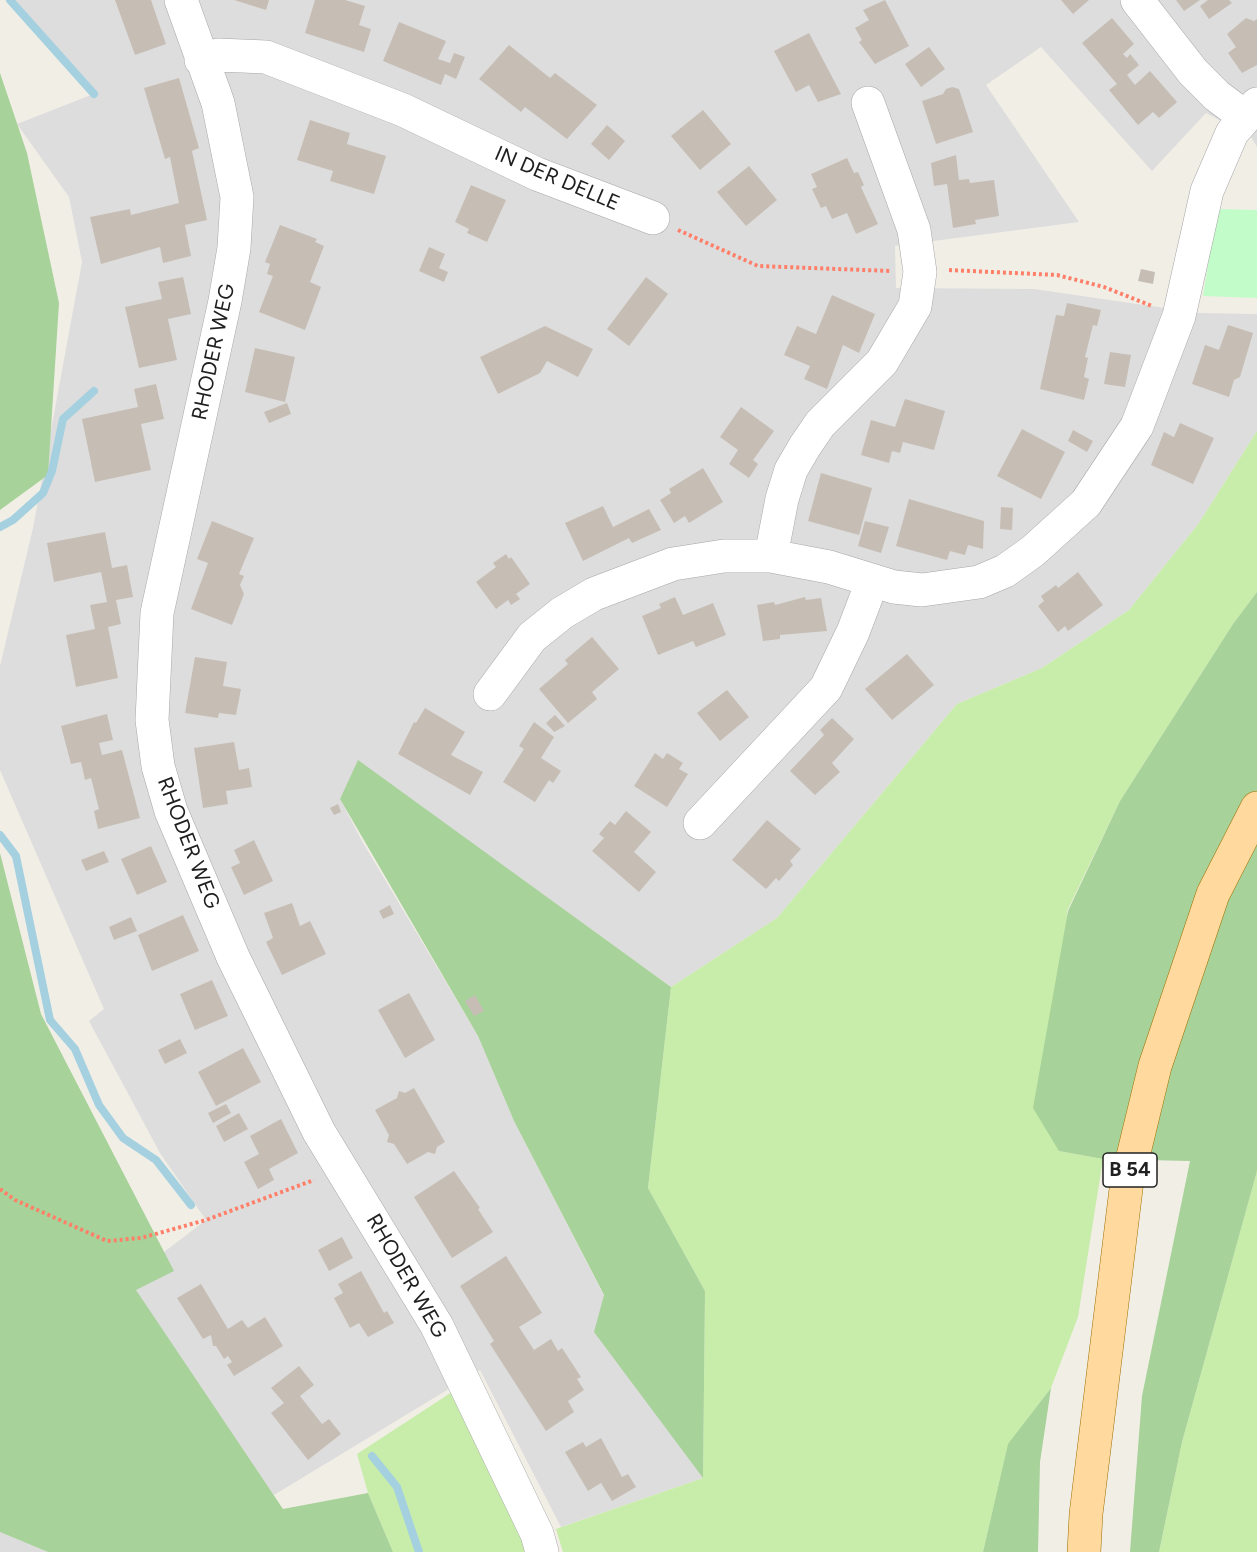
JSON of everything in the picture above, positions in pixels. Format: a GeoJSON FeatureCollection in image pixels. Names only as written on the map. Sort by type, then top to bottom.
{"type":"FeatureCollection","features":[{"type":"Feature","properties":{"kind":"main road","name":"B 54"},"geometry":{"type":"LineString","coordinates":[[1084,1552],[1087,1502],[1127,1181],[1155,1066],[1213,894],[1257,808]]}},
{"type":"Feature","properties":{"kind":"street","name":"RHODER WEG"},"geometry":{"type":"LineString","coordinates":[[181,0],[218,103],[237,197],[234,248],[225,301],[158,613],[152,720],[158,766],[175,821],[233,957],[319,1131],[437,1326],[532,1524],[542,1552]]}},
{"type":"Feature","properties":{"kind":"street"},"geometry":{"type":"LineString","coordinates":[[490,694],[532,637],[562,613],[594,594],[673,564],[724,556],[771,556],[829,567],[872,582],[922,590],[979,582],[1005,571],[1060,529],[1086,503],[1137,426],[1159,375],[1179,316],[1207,191],[1222,151],[1250,110],[1217,96],[1193,72],[1137,0]]}},
{"type":"Feature","properties":{"kind":"street","name":"IN DER DELLE"},"geometry":{"type":"LineString","coordinates":[[201,60],[218,55],[266,57],[403,110],[537,174],[653,218]]}},
{"type":"Feature","properties":{"kind":"street"},"geometry":{"type":"LineString","coordinates":[[771,556],[775,530],[791,470],[820,423],[882,362],[915,306],[920,272],[914,230],[868,103]]}},
{"type":"Feature","properties":{"kind":"street"},"geometry":{"type":"LineString","coordinates":[[700,823],[826,687],[853,632],[872,582]]}},
{"type":"Feature","properties":{"kind":"path"},"geometry":{"type":"LineString","coordinates":[[653,218],[758,267],[920,272],[952,270],[1056,275],[1104,287],[1179,316]]}},
{"type":"Feature","properties":{"kind":"path"},"geometry":{"type":"LineString","coordinates":[[0,1189],[15,1200],[107,1240],[141,1238],[206,1220],[342,1170]]}},
{"type":"Feature","properties":{"kind":"shaded area"},"geometry":{"type":"Polygon","coordinates":[[[10,0],[1257,0],[1257,147],[1251,137],[1206,113],[1152,171],[1041,47],[986,85],[1079,222],[895,246],[896,288],[1034,289],[1199,313],[1257,314],[1257,431],[1199,523],[1129,610],[1042,668],[957,704],[777,918],[671,987],[358,761],[340,799],[362,841],[478,1036],[514,1121],[604,1296],[595,1332],[703,1478],[561,1527],[480,1370],[274,1495],[116,1305],[143,1268],[206,1220],[160,1153],[89,1021],[104,1009],[0,770],[0,666],[33,528],[82,262],[69,197],[17,124],[96,93],[10,0]]]}},
{"type":"Feature","properties":{"kind":"shaded area"},"geometry":{"type":"Polygon","coordinates":[[[0,1532],[48,1552],[0,1552],[0,1532]]]}},
{"type":"Feature","properties":{"kind":"green space"},"geometry":{"type":"Polygon","coordinates":[[[0,73],[27,153],[59,303],[48,475],[0,510],[0,73]]]}},
{"type":"Feature","properties":{"kind":"green space"},"geometry":{"type":"Polygon","coordinates":[[[1217,209],[1257,210],[1257,298],[1203,296],[1217,209]]]}},
{"type":"Feature","properties":{"kind":"green space"},"geometry":{"type":"Polygon","coordinates":[[[1257,431],[1257,592],[1233,624],[1120,801],[1067,911],[1059,1151],[1103,1159],[1078,1317],[1051,1388],[1008,1445],[983,1552],[563,1552],[556,1529],[703,1478],[705,1291],[648,1188],[671,987],[777,918],[957,704],[1042,668],[1129,610],[1199,523],[1257,431]]]}},
{"type":"Feature","properties":{"kind":"green space"},"geometry":{"type":"Polygon","coordinates":[[[1257,592],[1257,1171],[1182,1442],[1159,1552],[1130,1552],[1142,1396],[1190,1161],[1103,1159],[1059,1151],[1033,1108],[1068,911],[1120,801],[1233,624],[1257,592]]]}},
{"type":"Feature","properties":{"kind":"green space"},"geometry":{"type":"Polygon","coordinates":[[[358,760],[671,987],[648,1188],[705,1291],[703,1478],[594,1332],[604,1295],[514,1121],[478,1036],[340,799],[358,760]]]}},
{"type":"Feature","properties":{"kind":"green space"},"geometry":{"type":"Polygon","coordinates":[[[0,853],[41,1014],[174,1271],[136,1290],[283,1509],[368,1493],[393,1552],[48,1552],[0,1532],[0,853]]]}},
{"type":"Feature","properties":{"kind":"green space"},"geometry":{"type":"Polygon","coordinates":[[[1257,1171],[1257,1552],[1159,1552],[1182,1442],[1257,1171]]]}},
{"type":"Feature","properties":{"kind":"green space"},"geometry":{"type":"Polygon","coordinates":[[[1051,1388],[1040,1462],[1038,1552],[983,1552],[1008,1444],[1051,1388]]]}},
{"type":"Feature","properties":{"kind":"green space"},"geometry":{"type":"Polygon","coordinates":[[[452,1392],[530,1552],[393,1552],[368,1493],[357,1454],[452,1392]]]}},
{"type":"Feature","properties":{"kind":"building"},"geometry":{"type":"Polygon","coordinates":[[[115,0],[151,0],[166,44],[135,55],[115,0]]]}},
{"type":"Feature","properties":{"kind":"building"},"geometry":{"type":"Polygon","coordinates":[[[234,0],[269,0],[266,10],[234,0]]]}},
{"type":"Feature","properties":{"kind":"building"},"geometry":{"type":"Polygon","coordinates":[[[315,0],[345,0],[365,6],[359,25],[371,29],[364,52],[305,33],[315,0]]]}},
{"type":"Feature","properties":{"kind":"building"},"geometry":{"type":"Polygon","coordinates":[[[885,0],[909,46],[875,64],[859,42],[862,40],[855,28],[869,20],[863,10],[885,0]]]}},
{"type":"Feature","properties":{"kind":"building"},"geometry":{"type":"Polygon","coordinates":[[[1061,0],[1089,0],[1073,14],[1061,0]]]}},
{"type":"Feature","properties":{"kind":"building"},"geometry":{"type":"Polygon","coordinates":[[[1176,0],[1200,0],[1184,11],[1176,0]]]}},
{"type":"Feature","properties":{"kind":"building"},"geometry":{"type":"Polygon","coordinates":[[[1208,0],[1229,0],[1232,3],[1209,19],[1200,6],[1208,0]]]}},
{"type":"Feature","properties":{"kind":"building"},"geometry":{"type":"Polygon","coordinates":[[[1112,18],[1134,44],[1123,54],[1127,58],[1130,54],[1139,65],[1127,75],[1135,85],[1150,71],[1177,102],[1159,118],[1153,112],[1138,125],[1109,90],[1117,84],[1082,43],[1112,18]]]}},
{"type":"Feature","properties":{"kind":"building"},"geometry":{"type":"Polygon","coordinates":[[[1246,18],[1254,21],[1257,19],[1257,65],[1242,73],[1228,53],[1236,47],[1227,34],[1246,18]]]}},
{"type":"Feature","properties":{"kind":"building"},"geometry":{"type":"Polygon","coordinates":[[[399,22],[446,41],[438,59],[450,63],[454,53],[465,57],[456,79],[445,74],[441,85],[383,61],[399,22]]]}},
{"type":"Feature","properties":{"kind":"building"},"geometry":{"type":"Polygon","coordinates":[[[809,33],[841,94],[818,102],[809,85],[796,92],[774,51],[809,33]]]}},
{"type":"Feature","properties":{"kind":"building"},"geometry":{"type":"Polygon","coordinates":[[[509,45],[550,78],[555,73],[597,105],[567,139],[525,107],[521,112],[479,79],[509,45]]]}},
{"type":"Feature","properties":{"kind":"building"},"geometry":{"type":"Polygon","coordinates":[[[929,47],[945,69],[921,87],[905,64],[929,47]]]}},
{"type":"Feature","properties":{"kind":"building"},"geometry":{"type":"Polygon","coordinates":[[[179,78],[199,148],[192,151],[207,220],[185,225],[191,256],[163,263],[160,247],[101,264],[90,217],[130,209],[131,215],[179,203],[170,157],[165,159],[144,88],[179,78]]]}},
{"type":"Feature","properties":{"kind":"building"},"geometry":{"type":"Polygon","coordinates":[[[952,87],[959,89],[973,132],[936,144],[922,101],[943,94],[946,89],[952,87]]]}},
{"type":"Feature","properties":{"kind":"building"},"geometry":{"type":"Polygon","coordinates":[[[703,110],[731,144],[700,170],[671,136],[703,110]]]}},
{"type":"Feature","properties":{"kind":"building"},"geometry":{"type":"Polygon","coordinates":[[[310,120],[350,133],[347,144],[386,156],[374,194],[330,181],[333,171],[297,160],[310,120]]]}},
{"type":"Feature","properties":{"kind":"building"},"geometry":{"type":"Polygon","coordinates":[[[607,125],[625,141],[609,160],[591,144],[607,125]]]}},
{"type":"Feature","properties":{"kind":"building"},"geometry":{"type":"Polygon","coordinates":[[[956,155],[959,180],[969,179],[970,183],[994,180],[999,216],[975,220],[976,224],[953,228],[947,184],[934,186],[931,163],[956,155]]]}},
{"type":"Feature","properties":{"kind":"building"},"geometry":{"type":"Polygon","coordinates":[[[847,158],[854,173],[858,172],[864,185],[861,187],[878,224],[856,234],[847,213],[832,219],[826,206],[821,208],[812,189],[817,187],[811,174],[847,158]]]}},
{"type":"Feature","properties":{"kind":"building"},"geometry":{"type":"Polygon","coordinates":[[[749,166],[777,200],[746,226],[717,192],[749,166]]]}},
{"type":"Feature","properties":{"kind":"building"},"geometry":{"type":"Polygon","coordinates":[[[471,185],[506,200],[487,242],[467,233],[469,229],[455,222],[471,185]]]}},
{"type":"Feature","properties":{"kind":"building"},"geometry":{"type":"Polygon","coordinates":[[[280,225],[317,239],[315,242],[324,246],[310,282],[321,287],[305,330],[259,312],[273,276],[267,274],[270,264],[265,262],[280,225]]]}},
{"type":"Feature","properties":{"kind":"building"},"geometry":{"type":"Polygon","coordinates":[[[429,247],[445,254],[439,268],[448,272],[444,282],[419,271],[429,247]]]}},
{"type":"Feature","properties":{"kind":"building"},"geometry":{"type":"Polygon","coordinates":[[[1141,269],[1155,272],[1153,284],[1138,281],[1141,269]]]}},
{"type":"Feature","properties":{"kind":"building"},"geometry":{"type":"Polygon","coordinates":[[[183,277],[191,314],[168,319],[177,360],[139,368],[125,307],[162,299],[158,282],[183,277]]]}},
{"type":"Feature","properties":{"kind":"building"},"geometry":{"type":"Polygon","coordinates":[[[646,277],[668,294],[629,346],[607,329],[646,277]]]}},
{"type":"Feature","properties":{"kind":"building"},"geometry":{"type":"Polygon","coordinates":[[[832,295],[875,314],[859,353],[843,345],[827,389],[804,379],[810,366],[784,355],[797,326],[816,334],[832,295]]]}},
{"type":"Feature","properties":{"kind":"building"},"geometry":{"type":"Polygon","coordinates":[[[1067,303],[1101,310],[1097,326],[1093,325],[1085,357],[1088,358],[1084,377],[1089,379],[1084,400],[1040,389],[1056,315],[1064,316],[1067,303]]]}},
{"type":"Feature","properties":{"kind":"building"},"geometry":{"type":"Polygon","coordinates":[[[1228,325],[1253,333],[1240,377],[1234,380],[1229,397],[1192,384],[1205,345],[1219,350],[1228,325]]]}},
{"type":"Feature","properties":{"kind":"building"},"geometry":{"type":"Polygon","coordinates":[[[545,326],[593,349],[578,377],[547,361],[540,373],[498,394],[480,357],[545,326]]]}},
{"type":"Feature","properties":{"kind":"building"},"geometry":{"type":"Polygon","coordinates":[[[255,348],[295,357],[285,402],[245,392],[255,348]]]}},
{"type":"Feature","properties":{"kind":"building"},"geometry":{"type":"Polygon","coordinates":[[[1110,352],[1131,355],[1125,387],[1104,384],[1110,352]]]}},
{"type":"Feature","properties":{"kind":"building"},"geometry":{"type":"Polygon","coordinates":[[[156,384],[164,419],[141,424],[151,470],[95,482],[82,419],[138,407],[134,389],[156,384]]]}},
{"type":"Feature","properties":{"kind":"building"},"geometry":{"type":"Polygon","coordinates":[[[905,399],[945,411],[934,450],[903,442],[900,453],[892,451],[889,463],[861,455],[871,420],[895,427],[905,399]]]}},
{"type":"Feature","properties":{"kind":"building"},"geometry":{"type":"Polygon","coordinates":[[[287,403],[291,414],[269,423],[264,412],[287,403]]]}},
{"type":"Feature","properties":{"kind":"building"},"geometry":{"type":"Polygon","coordinates":[[[741,407],[774,431],[753,460],[758,464],[749,478],[729,464],[738,450],[720,437],[741,407]]]}},
{"type":"Feature","properties":{"kind":"building"},"geometry":{"type":"Polygon","coordinates":[[[1180,423],[1214,438],[1193,484],[1151,465],[1164,432],[1174,437],[1180,423]]]}},
{"type":"Feature","properties":{"kind":"building"},"geometry":{"type":"Polygon","coordinates":[[[1022,429],[1065,452],[1041,499],[997,476],[1022,429]]]}},
{"type":"Feature","properties":{"kind":"building"},"geometry":{"type":"Polygon","coordinates":[[[1073,430],[1093,441],[1087,452],[1068,441],[1073,430]]]}},
{"type":"Feature","properties":{"kind":"building"},"geometry":{"type":"Polygon","coordinates":[[[703,468],[723,502],[689,523],[685,516],[674,523],[660,500],[671,493],[669,489],[703,468]]]}},
{"type":"Feature","properties":{"kind":"building"},"geometry":{"type":"Polygon","coordinates":[[[821,473],[872,488],[859,535],[808,521],[821,473]]]}},
{"type":"Feature","properties":{"kind":"building"},"geometry":{"type":"Polygon","coordinates":[[[909,499],[984,521],[983,549],[968,545],[965,555],[950,551],[947,560],[896,546],[909,499]]]}},
{"type":"Feature","properties":{"kind":"building"},"geometry":{"type":"Polygon","coordinates":[[[603,506],[613,527],[649,509],[661,530],[632,543],[629,538],[583,561],[565,523],[603,506]]]}},
{"type":"Feature","properties":{"kind":"building"},"geometry":{"type":"Polygon","coordinates":[[[1001,507],[1013,508],[1012,530],[1000,529],[1001,507]]]}},
{"type":"Feature","properties":{"kind":"building"},"geometry":{"type":"Polygon","coordinates":[[[212,521],[254,538],[239,574],[244,576],[240,585],[244,594],[232,625],[191,609],[208,563],[197,559],[212,521]]]}},
{"type":"Feature","properties":{"kind":"building"},"geometry":{"type":"Polygon","coordinates":[[[865,521],[889,527],[881,553],[858,546],[865,521]]]}},
{"type":"Feature","properties":{"kind":"building"},"geometry":{"type":"Polygon","coordinates":[[[105,532],[112,568],[127,565],[133,597],[116,600],[121,624],[108,627],[118,678],[76,687],[66,635],[95,629],[90,605],[107,602],[101,572],[54,582],[47,543],[105,532]]]}},
{"type":"Feature","properties":{"kind":"building"},"geometry":{"type":"Polygon","coordinates":[[[506,554],[509,559],[511,557],[530,584],[516,594],[520,599],[511,605],[508,600],[496,609],[476,582],[496,567],[493,563],[506,554]]]}},
{"type":"Feature","properties":{"kind":"building"},"geometry":{"type":"Polygon","coordinates":[[[1078,572],[1103,605],[1068,631],[1065,626],[1058,632],[1038,606],[1044,601],[1041,596],[1056,585],[1058,588],[1078,572]]]}},
{"type":"Feature","properties":{"kind":"building"},"geometry":{"type":"Polygon","coordinates":[[[675,597],[683,615],[713,603],[726,635],[696,647],[693,641],[658,655],[642,616],[661,608],[659,604],[675,597]]]}},
{"type":"Feature","properties":{"kind":"building"},"geometry":{"type":"Polygon","coordinates":[[[805,597],[806,600],[821,598],[827,631],[780,635],[780,639],[763,641],[757,605],[774,602],[775,605],[805,597]]]}},
{"type":"Feature","properties":{"kind":"building"},"geometry":{"type":"Polygon","coordinates":[[[592,637],[619,669],[592,692],[597,699],[568,723],[539,689],[568,664],[565,660],[592,637]]]}},
{"type":"Feature","properties":{"kind":"building"},"geometry":{"type":"Polygon","coordinates":[[[907,654],[934,685],[892,720],[865,689],[907,654]]]}},
{"type":"Feature","properties":{"kind":"building"},"geometry":{"type":"Polygon","coordinates":[[[195,657],[227,662],[223,686],[241,689],[236,715],[219,713],[218,718],[185,713],[195,657]]]}},
{"type":"Feature","properties":{"kind":"building"},"geometry":{"type":"Polygon","coordinates":[[[727,690],[749,717],[720,741],[697,713],[727,690]]]}},
{"type":"Feature","properties":{"kind":"building"},"geometry":{"type":"Polygon","coordinates":[[[425,708],[465,732],[451,755],[483,772],[470,795],[398,754],[414,722],[416,723],[425,708]]]}},
{"type":"Feature","properties":{"kind":"building"},"geometry":{"type":"Polygon","coordinates":[[[107,714],[113,740],[99,743],[102,755],[122,750],[140,818],[98,829],[94,811],[99,809],[91,778],[85,780],[81,762],[71,764],[61,726],[107,714]]]}},
{"type":"Feature","properties":{"kind":"building"},"geometry":{"type":"Polygon","coordinates":[[[555,715],[565,726],[554,732],[546,723],[555,715]]]}},
{"type":"Feature","properties":{"kind":"building"},"geometry":{"type":"Polygon","coordinates":[[[832,718],[854,739],[832,763],[840,772],[815,795],[790,771],[824,735],[820,730],[832,718]]]}},
{"type":"Feature","properties":{"kind":"building"},"geometry":{"type":"Polygon","coordinates":[[[534,722],[554,737],[541,758],[561,771],[553,783],[549,780],[535,802],[503,782],[524,749],[519,746],[534,722]]]}},
{"type":"Feature","properties":{"kind":"building"},"geometry":{"type":"Polygon","coordinates":[[[234,742],[239,770],[249,768],[252,787],[226,791],[228,804],[203,808],[194,748],[234,742]]]}},
{"type":"Feature","properties":{"kind":"building"},"geometry":{"type":"Polygon","coordinates":[[[655,753],[663,759],[667,753],[683,763],[679,769],[688,774],[667,807],[634,786],[655,753]]]}},
{"type":"Feature","properties":{"kind":"building"},"geometry":{"type":"Polygon","coordinates":[[[338,804],[341,812],[334,815],[330,808],[338,804]]]}},
{"type":"Feature","properties":{"kind":"building"},"geometry":{"type":"Polygon","coordinates":[[[626,811],[651,832],[634,852],[656,872],[639,892],[592,851],[604,838],[599,834],[610,821],[615,825],[626,811]]]}},
{"type":"Feature","properties":{"kind":"building"},"geometry":{"type":"Polygon","coordinates":[[[767,820],[801,849],[790,861],[793,865],[779,881],[776,878],[766,889],[732,860],[767,820]]]}},
{"type":"Feature","properties":{"kind":"building"},"geometry":{"type":"Polygon","coordinates":[[[254,840],[273,881],[244,895],[231,867],[240,863],[234,850],[254,840]]]}},
{"type":"Feature","properties":{"kind":"building"},"geometry":{"type":"Polygon","coordinates":[[[151,846],[167,882],[137,895],[121,859],[151,846]]]}},
{"type":"Feature","properties":{"kind":"building"},"geometry":{"type":"Polygon","coordinates":[[[104,851],[109,862],[86,871],[81,860],[104,851]]]}},
{"type":"Feature","properties":{"kind":"building"},"geometry":{"type":"Polygon","coordinates":[[[292,903],[300,926],[310,921],[326,954],[282,975],[266,942],[273,938],[264,913],[292,903]]]}},
{"type":"Feature","properties":{"kind":"building"},"geometry":{"type":"Polygon","coordinates":[[[390,905],[394,914],[383,919],[379,911],[390,905]]]}},
{"type":"Feature","properties":{"kind":"building"},"geometry":{"type":"Polygon","coordinates":[[[183,915],[199,951],[152,971],[138,935],[183,915]]]}},
{"type":"Feature","properties":{"kind":"building"},"geometry":{"type":"Polygon","coordinates":[[[131,917],[137,931],[114,940],[109,927],[131,917]]]}},
{"type":"Feature","properties":{"kind":"building"},"geometry":{"type":"Polygon","coordinates":[[[212,980],[228,1016],[195,1030],[180,994],[212,980]]]}},
{"type":"Feature","properties":{"kind":"building"},"geometry":{"type":"Polygon","coordinates":[[[409,993],[435,1040],[405,1058],[378,1010],[409,993]]]}},
{"type":"Feature","properties":{"kind":"building"},"geometry":{"type":"Polygon","coordinates":[[[475,995],[484,1011],[474,1016],[465,1001],[475,995]]]}},
{"type":"Feature","properties":{"kind":"building"},"geometry":{"type":"Polygon","coordinates":[[[180,1039],[187,1053],[165,1064],[158,1050],[180,1039]]]}},
{"type":"Feature","properties":{"kind":"building"},"geometry":{"type":"Polygon","coordinates":[[[243,1048],[261,1082],[216,1106],[198,1072],[243,1048]]]}},
{"type":"Feature","properties":{"kind":"building"},"geometry":{"type":"Polygon","coordinates":[[[414,1088],[445,1142],[437,1147],[435,1154],[428,1152],[407,1164],[394,1144],[387,1142],[389,1135],[375,1110],[397,1098],[399,1091],[405,1093],[414,1088]]]}},
{"type":"Feature","properties":{"kind":"building"},"geometry":{"type":"Polygon","coordinates":[[[226,1104],[231,1113],[213,1123],[208,1113],[226,1104]]]}},
{"type":"Feature","properties":{"kind":"building"},"geometry":{"type":"Polygon","coordinates":[[[239,1113],[248,1129],[224,1142],[216,1126],[239,1113]]]}},
{"type":"Feature","properties":{"kind":"building"},"geometry":{"type":"Polygon","coordinates":[[[281,1119],[298,1153],[269,1169],[274,1180],[258,1189],[244,1162],[259,1154],[250,1136],[281,1119]]]}},
{"type":"Feature","properties":{"kind":"building"},"geometry":{"type":"Polygon","coordinates":[[[454,1171],[480,1208],[478,1209],[493,1232],[452,1258],[414,1197],[454,1171]]]}},
{"type":"Feature","properties":{"kind":"building"},"geometry":{"type":"Polygon","coordinates":[[[342,1237],[353,1258],[329,1271],[318,1250],[342,1237]]]}},
{"type":"Feature","properties":{"kind":"building"},"geometry":{"type":"Polygon","coordinates":[[[506,1256],[542,1313],[519,1327],[534,1350],[551,1339],[558,1351],[562,1348],[581,1377],[577,1379],[584,1390],[568,1401],[574,1412],[546,1431],[490,1344],[494,1341],[460,1286],[506,1256]]]}},
{"type":"Feature","properties":{"kind":"building"},"geometry":{"type":"Polygon","coordinates":[[[361,1271],[384,1313],[387,1311],[394,1323],[368,1337],[359,1323],[350,1328],[334,1298],[343,1293],[338,1284],[361,1271]]]}},
{"type":"Feature","properties":{"kind":"building"},"geometry":{"type":"Polygon","coordinates":[[[201,1284],[228,1329],[242,1320],[248,1328],[265,1317],[283,1346],[234,1376],[227,1365],[232,1362],[228,1356],[224,1359],[216,1346],[213,1346],[211,1335],[203,1339],[177,1298],[201,1284]]]}},
{"type":"Feature","properties":{"kind":"building"},"geometry":{"type":"Polygon","coordinates":[[[299,1366],[314,1385],[300,1396],[322,1424],[329,1419],[341,1434],[308,1460],[271,1413],[284,1403],[271,1388],[299,1366]]]}},
{"type":"Feature","properties":{"kind":"building"},"geometry":{"type":"Polygon","coordinates":[[[601,1438],[622,1477],[628,1474],[636,1487],[612,1501],[601,1483],[588,1491],[565,1452],[583,1442],[586,1447],[601,1438]]]}},
{"type":"Feature","properties":{"kind":"waterway"},"geometry":{"type":"LineString","coordinates":[[10,0],[94,94]]}},
{"type":"Feature","properties":{"kind":"waterway"},"geometry":{"type":"LineString","coordinates":[[0,527],[13,520],[43,493],[52,471],[63,419],[94,391]]}},
{"type":"Feature","properties":{"kind":"waterway"},"geometry":{"type":"LineString","coordinates":[[0,835],[16,856],[50,1020],[75,1049],[99,1105],[123,1138],[156,1160],[191,1205]]}},
{"type":"Feature","properties":{"kind":"waterway"},"geometry":{"type":"LineString","coordinates":[[372,1456],[397,1487],[419,1552]]}}]}
